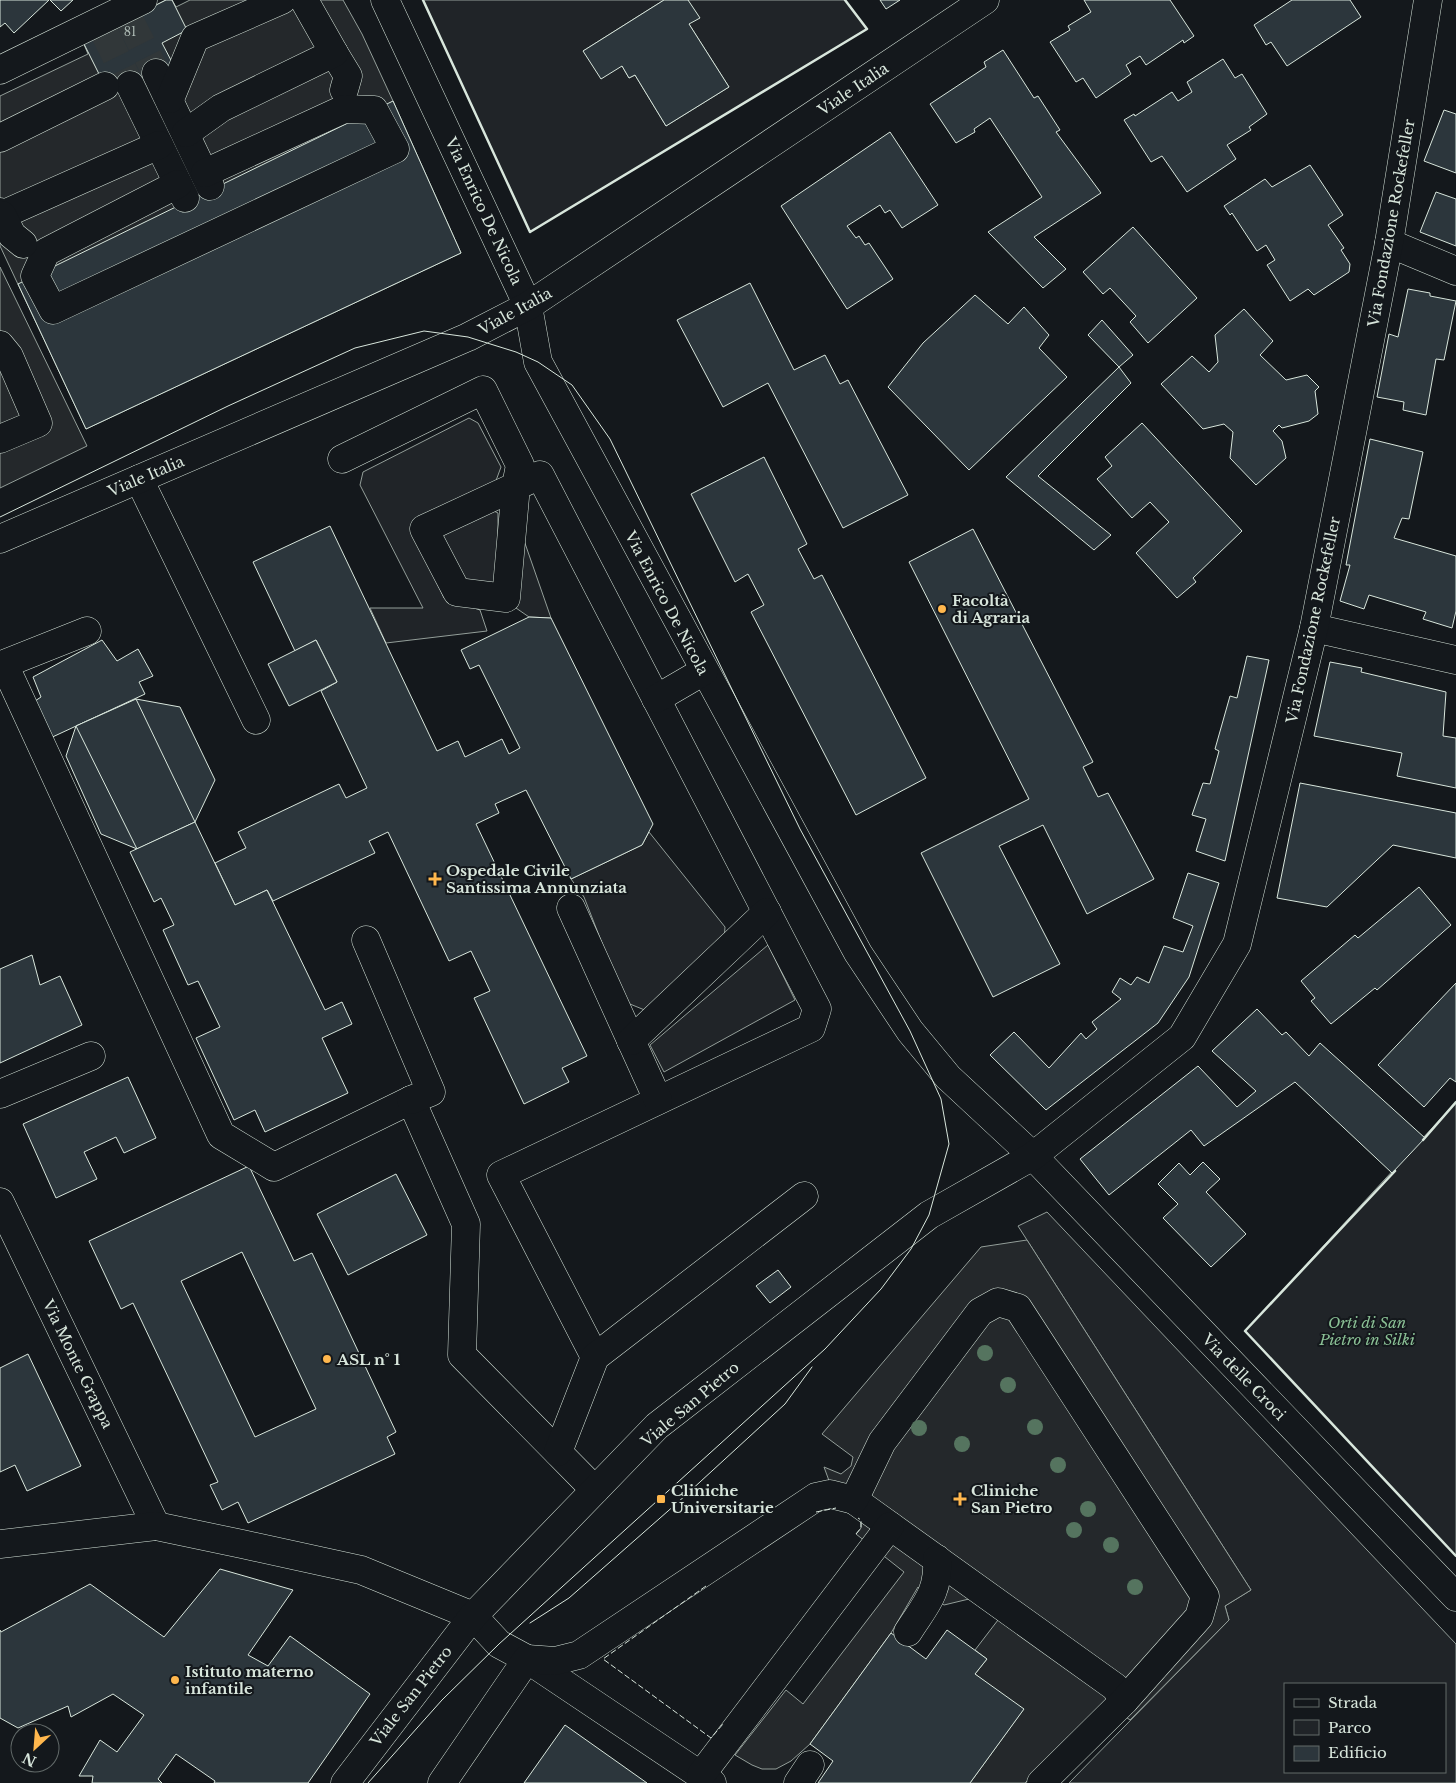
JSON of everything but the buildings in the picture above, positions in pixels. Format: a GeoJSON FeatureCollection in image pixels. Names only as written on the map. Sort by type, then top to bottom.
{"type":"FeatureCollection","features":[{"type":"Feature","properties":{"kind":"street"},"geometry":{"type":"LineString","coordinates":[[170,99],[195,38],[282,0]]}},
{"type":"Feature","properties":{"kind":"street"},"geometry":{"type":"LineString","coordinates":[[304,0],[348,76],[344,90]]}},
{"type":"Feature","properties":{"kind":"street","name":"Via Enrico De Nicola"},"geometry":{"type":"LineString","coordinates":[[385,0],[528,306],[538,362],[858,953],[910,1031],[948,1077],[1033,1156]]}},
{"type":"Feature","properties":{"kind":"street","name":"Viale Italia"},"geometry":{"type":"LineString","coordinates":[[0,539],[468,337],[528,306],[985,0]]}},
{"type":"Feature","properties":{"kind":"street","name":"Via Fondazione Rockefeller"},"geometry":{"type":"LineString","coordinates":[[1033,1156],[1182,1037],[1237,944],[1314,628],[1389,243],[1428,0]]}},
{"type":"Feature","properties":{"kind":"street"},"geometry":{"type":"LineString","coordinates":[[0,70],[102,27],[132,9]]}},
{"type":"Feature","properties":{"kind":"street"},"geometry":{"type":"LineString","coordinates":[[186,133],[221,108],[334,53]]}},
{"type":"Feature","properties":{"kind":"street"},"geometry":{"type":"LineString","coordinates":[[0,138],[118,86],[159,144],[175,192],[46,252],[34,276],[54,310],[395,148],[374,110],[344,109],[210,176],[156,73]]}},
{"type":"Feature","properties":{"kind":"street"},"geometry":{"type":"LineString","coordinates":[[23,244],[12,235],[1,214],[159,144]]}},
{"type":"Feature","properties":{"kind":"street"},"geometry":{"type":"LineString","coordinates":[[1389,243],[1456,271]]}},
{"type":"Feature","properties":{"kind":"street"},"geometry":{"type":"LineString","coordinates":[[0,345],[8,356],[38,423],[0,439]]}},
{"type":"Feature","properties":{"kind":"street"},"geometry":{"type":"LineString","coordinates":[[342,459],[483,390],[520,465],[516,486],[540,475],[817,1009],[812,1028],[501,1175],[595,1357]]}},
{"type":"Feature","properties":{"kind":"street"},"geometry":{"type":"LineString","coordinates":[[139,479],[256,720]]}},
{"type":"Feature","properties":{"kind":"street"},"geometry":{"type":"LineString","coordinates":[[1314,628],[1456,660]]}},
{"type":"Feature","properties":{"kind":"street"},"geometry":{"type":"LineString","coordinates":[[87,631],[2,660],[222,1135],[274,1167],[431,1092],[366,940]]}},
{"type":"Feature","properties":{"kind":"street"},"geometry":{"type":"LineString","coordinates":[[656,698],[704,671]]}},
{"type":"Feature","properties":{"kind":"street"},"geometry":{"type":"LineString","coordinates":[[571,908],[658,1100]]}},
{"type":"Feature","properties":{"kind":"street"},"geometry":{"type":"LineString","coordinates":[[631,1041],[767,912]]}},
{"type":"Feature","properties":{"kind":"street"},"geometry":{"type":"LineString","coordinates":[[0,1094],[91,1056]]}},
{"type":"Feature","properties":{"kind":"street"},"geometry":{"type":"LineString","coordinates":[[411,1100],[466,1224],[462,1355],[595,1490]]}},
{"type":"Feature","properties":{"kind":"street","name":"Viale San Pietro"},"geometry":{"type":"LineString","coordinates":[[345,1783],[472,1616],[657,1426],[929,1215],[1033,1156]]}},
{"type":"Feature","properties":{"kind":"street","name":"Via delle Croci"},"geometry":{"type":"LineString","coordinates":[[1033,1156],[1456,1598]]}},
{"type":"Feature","properties":{"kind":"street"},"geometry":{"type":"LineString","coordinates":[[558,1452],[595,1357],[804,1196]]}},
{"type":"Feature","properties":{"kind":"street","name":"Via Monte Grappa"},"geometry":{"type":"LineString","coordinates":[[0,1202],[156,1526]]}},
{"type":"Feature","properties":{"kind":"street"},"geometry":{"type":"LineString","coordinates":[[854,1500],[882,1442],[980,1312],[998,1302],[1018,1308],[1205,1596],[1199,1617],[1119,1694],[1041,1783]]}},
{"type":"Feature","properties":{"kind":"street"},"geometry":{"type":"LineString","coordinates":[[527,1660],[555,1661],[579,1655],[816,1497],[830,1494],[854,1500],[1119,1694]]}},
{"type":"Feature","properties":{"kind":"street"},"geometry":{"type":"LineString","coordinates":[[0,1544],[156,1526],[361,1570],[472,1616],[499,1644],[527,1660],[707,1779],[890,1526]]}},
{"type":"Feature","properties":{"kind":"street"},"geometry":{"type":"LineString","coordinates":[[908,1632],[935,1589],[938,1578],[937,1560]]}},
{"type":"Feature","properties":{"kind":"street"},"geometry":{"type":"LineString","coordinates":[[442,1783],[527,1660]]}},
{"type":"Feature","properties":{"kind":"green space"},"geometry":{"type":"Polygon","coordinates":[[[423,0],[664,0],[583,51],[622,66],[629,78],[635,75],[666,126],[729,87],[689,24],[688,0],[845,0],[867,29],[530,232],[423,0]]]}},
{"type":"Feature","properties":{"kind":"green space"},"geometry":{"type":"Polygon","coordinates":[[[469,418],[478,423],[501,467],[494,486],[412,528],[444,598],[480,610],[487,631],[386,643],[370,608],[423,608],[360,485],[363,472],[469,418]]]}},
{"type":"Feature","properties":{"kind":"green space"},"geometry":{"type":"Polygon","coordinates":[[[488,508],[498,513],[498,584],[469,583],[456,571],[438,535],[488,508]]]}},
{"type":"Feature","properties":{"kind":"green space"},"geometry":{"type":"Polygon","coordinates":[[[520,529],[551,618],[529,617],[516,608],[520,529]]]}},
{"type":"Feature","properties":{"kind":"green space"},"geometry":{"type":"Polygon","coordinates":[[[649,832],[725,927],[724,941],[652,1013],[625,1002],[584,897],[571,879],[642,845],[649,832]]]}},
{"type":"Feature","properties":{"kind":"green space"},"geometry":{"type":"Polygon","coordinates":[[[768,945],[795,1000],[664,1072],[650,1045],[768,945]]]}},
{"type":"Feature","properties":{"kind":"green space","name":"Orti di San Pietro in Silki"},"geometry":{"type":"Polygon","coordinates":[[[1456,1102],[1456,1556],[1245,1331],[1456,1102]]]}},
{"type":"Feature","properties":{"kind":"green space"},"geometry":{"type":"Polygon","coordinates":[[[1047,1212],[1456,1644],[1456,1783],[1069,1783],[1229,1620],[1225,1606],[1251,1590],[1018,1226],[1047,1212]]]}},
{"type":"Feature","properties":{"kind":"shaded area"},"geometry":{"type":"Polygon","coordinates":[[[166,0],[172,0],[176,7],[190,0],[343,0],[362,34],[461,253],[86,429],[0,246],[0,96],[88,54],[83,42],[166,0]]]}},
{"type":"Feature","properties":{"kind":"shaded area"},"geometry":{"type":"Polygon","coordinates":[[[0,267],[87,446],[0,488],[0,267]]]}},
{"type":"Feature","properties":{"kind":"shaded area"},"geometry":{"type":"Polygon","coordinates":[[[1027,1240],[1251,1590],[1225,1606],[1229,1620],[1130,1720],[1106,1702],[1025,1783],[970,1783],[1023,1710],[975,1674],[987,1659],[975,1650],[998,1620],[969,1599],[944,1605],[918,1587],[891,1633],[810,1744],[791,1761],[776,1769],[762,1769],[752,1765],[735,1755],[786,1690],[803,1704],[904,1572],[856,1534],[861,1528],[861,1520],[839,1508],[824,1467],[841,1474],[851,1466],[853,1457],[822,1434],[981,1247],[1027,1240]]]}},
{"type":"Feature","properties":{"kind":"tunnel"},"geometry":{"type":"LineString","coordinates":[[129,19],[156,73]]}},
{"type":"Feature","properties":{"kind":"tunnel"},"geometry":{"type":"LineString","coordinates":[[104,32],[130,85]]}},
{"type":"Feature","properties":{"kind":"tram line"},"geometry":{"type":"LineString","coordinates":[[0,517],[228,406],[355,348],[424,331],[468,337],[516,352],[538,362],[572,385],[610,439],[800,829],[910,1031],[941,1099],[949,1144],[929,1215],[911,1249],[881,1289],[825,1349],[499,1644],[442,1700],[368,1783]]}},
{"type":"Feature","properties":{"kind":"tram line"},"geometry":{"type":"LineString","coordinates":[[530,1623],[569,1598],[676,1504],[785,1404],[812,1367]]}},
{"type":"Feature","properties":{"kind":"fence"},"geometry":{"type":"LineString","coordinates":[[816,1512],[836,1508]]}},
{"type":"Feature","properties":{"kind":"fence"},"geometry":{"type":"LineString","coordinates":[[856,1534],[861,1528],[861,1520],[858,1518]]}},
{"type":"Feature","properties":{"kind":"fence"},"geometry":{"type":"LineString","coordinates":[[706,1586],[603,1659],[711,1738],[723,1724]]}},
{"type":"Feature","properties":{"kind":"wall"},"geometry":{"type":"LineString","coordinates":[[423,0],[530,232],[867,29],[845,0]]}},
{"type":"Feature","properties":{"kind":"wall"},"geometry":{"type":"LineString","coordinates":[[1423,1140],[1456,1102]]}},
{"type":"Feature","properties":{"kind":"wall"},"geometry":{"type":"LineString","coordinates":[[1395,1171],[1245,1331],[1456,1556]]}},
{"type":"Feature","properties":{"kind":"place","name":"Facoltà di Agraria"},"geometry":{"type":"Point","coordinates":[942,609]}},
{"type":"Feature","properties":{"kind":"place","name":"Ospedale Civile Santissima Annunziata"},"geometry":{"type":"Point","coordinates":[435,879]}},
{"type":"Feature","properties":{"kind":"place","name":"ASL n° 1"},"geometry":{"type":"Point","coordinates":[327,1359]}},
{"type":"Feature","properties":{"kind":"place","name":"Cliniche Universitarie"},"geometry":{"type":"Point","coordinates":[661,1499]}},
{"type":"Feature","properties":{"kind":"place","name":"Cliniche San Pietro"},"geometry":{"type":"Point","coordinates":[960,1499]}},
{"type":"Feature","properties":{"kind":"place","name":"Istituto materno infantile"},"geometry":{"type":"Point","coordinates":[175,1680]}}]}
